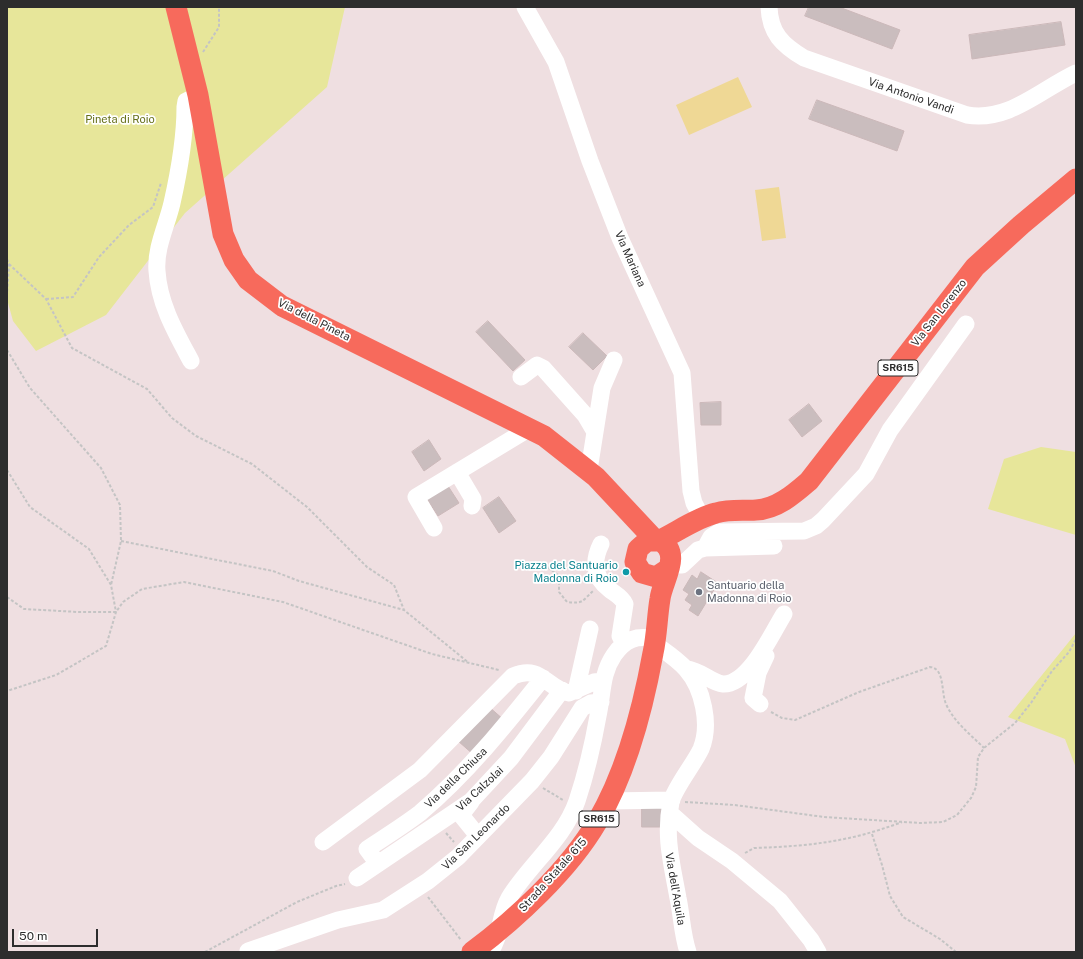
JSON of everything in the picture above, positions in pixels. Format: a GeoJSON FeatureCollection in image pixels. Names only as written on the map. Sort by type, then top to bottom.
{"type":"FeatureCollection","features":[{"type":"Feature","properties":{"kind":"main road","name":"Via della Pineta"},"geometry":{"type":"LineString","coordinates":[[176,7],[198,95],[223,234],[234,260],[248,280],[282,306],[530,428],[555,444],[589,470],[657,540]]}},
{"type":"Feature","properties":{"kind":"main road","name":"Via San Lorenzo"},"geometry":{"type":"LineString","coordinates":[[657,540],[699,520],[730,510],[757,510],[770,507],[795,493],[809,481],[976,267],[1076,179]]}},
{"type":"Feature","properties":{"kind":"main road","name":"Via della Pineta"},"geometry":{"type":"LineString","coordinates":[[606,488],[618,509],[637,566]]}},
{"type":"Feature","properties":{"kind":"main road","name":"SR615"},"geometry":{"type":"LineString","coordinates":[[656,638],[661,593],[670,565],[681,537],[699,520]]}},
{"type":"Feature","properties":{"kind":"main road","name":"SR615"},"geometry":{"type":"LineString","coordinates":[[656,638],[637,566],[636,551],[646,541],[657,540]]}},
{"type":"Feature","properties":{"kind":"main road"},"geometry":{"type":"LineString","coordinates":[[637,566],[647,576],[656,577],[670,565],[671,554],[667,546],[657,540]]}},
{"type":"Feature","properties":{"kind":"main road","name":"Strada Statale 615"},"geometry":{"type":"LineString","coordinates":[[469,949],[500,930],[536,896],[568,862],[593,829],[608,801],[622,766],[642,702],[656,638]]}},
{"type":"Feature","properties":{"kind":"street","name":"Via Mariana"},"geometry":{"type":"LineString","coordinates":[[525,7],[556,62],[590,161],[620,238],[682,373],[691,491],[699,520]]}},
{"type":"Feature","properties":{"kind":"street","name":"Via Antonio Vandi"},"geometry":{"type":"LineString","coordinates":[[769,7],[773,31],[781,42],[804,58],[967,115],[990,117],[1016,108],[1076,73]]}},
{"type":"Feature","properties":{"kind":"street"},"geometry":{"type":"LineString","coordinates":[[191,361],[172,326],[164,304],[157,270],[158,252],[172,203],[183,145],[186,101],[198,95]]}},
{"type":"Feature","properties":{"kind":"street"},"geometry":{"type":"LineString","coordinates":[[705,548],[711,537],[718,532],[804,531],[816,526],[866,474],[890,430],[966,324]]}},
{"type":"Feature","properties":{"kind":"street"},"geometry":{"type":"LineString","coordinates":[[589,470],[602,388],[614,360]]}},
{"type":"Feature","properties":{"kind":"street"},"geometry":{"type":"LineString","coordinates":[[521,377],[537,365],[543,368],[585,414],[595,432]]}},
{"type":"Feature","properties":{"kind":"street"},"geometry":{"type":"LineString","coordinates":[[434,528],[416,497],[530,428]]}},
{"type":"Feature","properties":{"kind":"street"},"geometry":{"type":"LineString","coordinates":[[457,472],[473,499],[472,506]]}},
{"type":"Feature","properties":{"kind":"street"},"geometry":{"type":"LineString","coordinates":[[601,544],[595,561],[599,576],[605,585],[623,600],[625,604],[620,636],[624,644]]}},
{"type":"Feature","properties":{"kind":"street"},"geometry":{"type":"LineString","coordinates":[[670,565],[682,565],[698,550],[705,548],[774,546]]}},
{"type":"Feature","properties":{"kind":"street"},"geometry":{"type":"LineString","coordinates":[[686,669],[694,669],[714,681],[723,684],[733,682],[752,666],[784,614]]}},
{"type":"Feature","properties":{"kind":"street"},"geometry":{"type":"LineString","coordinates":[[569,691],[590,629]]}},
{"type":"Feature","properties":{"kind":"street"},"geometry":{"type":"LineString","coordinates":[[490,952],[497,941],[503,915],[509,899],[557,836],[574,807],[590,751],[601,702],[602,681],[610,662],[624,644],[638,637],[656,638]]}},
{"type":"Feature","properties":{"kind":"street","name":"Via dell'Aquila"},"geometry":{"type":"LineString","coordinates":[[656,638],[686,669],[693,679],[699,692],[705,715],[706,736],[671,807],[668,849],[678,900],[682,936],[688,952]]}},
{"type":"Feature","properties":{"kind":"street"},"geometry":{"type":"LineString","coordinates":[[760,704],[753,698],[758,673],[766,656],[767,642]]}},
{"type":"Feature","properties":{"kind":"street"},"geometry":{"type":"LineString","coordinates":[[323,842],[420,770],[513,676],[529,672],[569,691],[602,681]]}},
{"type":"Feature","properties":{"kind":"street","name":"Via della Chiusa"},"geometry":{"type":"LineString","coordinates":[[378,864],[367,849],[408,822],[447,789],[491,744],[543,678]]}},
{"type":"Feature","properties":{"kind":"street","name":"Via Calzolai"},"geometry":{"type":"LineString","coordinates":[[357,878],[471,801],[512,758],[569,691]]}},
{"type":"Feature","properties":{"kind":"street","name":"Via San Leonardo"},"geometry":{"type":"LineString","coordinates":[[248,951],[338,920],[383,910],[420,887],[463,852],[532,781],[547,763],[582,708],[591,703],[601,702]]}},
{"type":"Feature","properties":{"kind":"street"},"geometry":{"type":"LineString","coordinates":[[563,739],[590,751]]}},
{"type":"Feature","properties":{"kind":"street"},"geometry":{"type":"LineString","coordinates":[[471,801],[470,805],[461,815],[478,836]]}},
{"type":"Feature","properties":{"kind":"street"},"geometry":{"type":"LineString","coordinates":[[608,801],[671,807],[698,838],[736,865],[784,906],[811,940],[818,952]]}},
{"type":"Feature","properties":{"kind":"path"},"geometry":{"type":"LineString","coordinates":[[191,70],[219,28],[219,7]]}},
{"type":"Feature","properties":{"kind":"path"},"geometry":{"type":"LineString","coordinates":[[46,299],[73,297],[99,257],[128,225],[153,207],[161,182]]}},
{"type":"Feature","properties":{"kind":"path"},"geometry":{"type":"LineString","coordinates":[[7,259],[9,264],[46,299],[72,348],[147,389],[172,418],[196,436],[252,464],[307,507],[367,567],[394,585],[404,610]]}},
{"type":"Feature","properties":{"kind":"path"},"geometry":{"type":"LineString","coordinates":[[7,295],[9,264]]}},
{"type":"Feature","properties":{"kind":"path"},"geometry":{"type":"LineString","coordinates":[[7,350],[30,388],[101,468],[120,505],[121,541],[111,585]]}},
{"type":"Feature","properties":{"kind":"path"},"geometry":{"type":"LineString","coordinates":[[7,470],[30,507],[89,548],[111,585],[116,612]]}},
{"type":"Feature","properties":{"kind":"path"},"geometry":{"type":"LineString","coordinates":[[121,541],[274,572],[299,581],[404,610],[469,663]]}},
{"type":"Feature","properties":{"kind":"path"},"geometry":{"type":"LineString","coordinates":[[544,564],[560,576],[559,592],[567,602],[579,604],[584,601],[596,588],[605,585]]}},
{"type":"Feature","properties":{"kind":"path"},"geometry":{"type":"LineString","coordinates":[[7,691],[56,674],[106,646],[116,612],[123,602],[142,589],[184,582],[283,602],[432,654],[504,671],[513,676]]}},
{"type":"Feature","properties":{"kind":"path"},"geometry":{"type":"LineString","coordinates":[[7,597],[24,609],[78,612],[116,612]]}},
{"type":"Feature","properties":{"kind":"path"},"geometry":{"type":"LineString","coordinates":[[671,807],[695,804],[735,805],[824,817],[903,822],[942,822],[957,815],[972,798],[976,787],[978,757],[984,748],[1015,723],[1031,703],[1052,670],[1069,652],[1076,639]]}},
{"type":"Feature","properties":{"kind":"path"},"geometry":{"type":"LineString","coordinates":[[760,704],[782,718],[795,720],[896,678],[934,667],[939,671],[945,702],[952,715],[984,748]]}},
{"type":"Feature","properties":{"kind":"path"},"geometry":{"type":"LineString","coordinates":[[532,781],[574,807]]}},
{"type":"Feature","properties":{"kind":"path"},"geometry":{"type":"LineString","coordinates":[[736,865],[743,855],[754,848],[830,843],[872,834],[903,822]]}},
{"type":"Feature","properties":{"kind":"path"},"geometry":{"type":"LineString","coordinates":[[439,823],[463,852]]}},
{"type":"Feature","properties":{"kind":"path"},"geometry":{"type":"LineString","coordinates":[[872,834],[890,896],[903,917],[940,939],[956,952]]}},
{"type":"Feature","properties":{"kind":"path"},"geometry":{"type":"LineString","coordinates":[[205,952],[286,908],[336,886],[348,884],[357,878]]}},
{"type":"Feature","properties":{"kind":"path"},"geometry":{"type":"LineString","coordinates":[[420,887],[469,949]]}},
{"type":"Feature","properties":{"kind":"green space","name":"Pineta di Roio"},"geometry":{"type":"Polygon","coordinates":[[[7,7],[345,7],[327,87],[185,213],[106,315],[36,351],[13,321],[7,299],[7,7]]]}},
{"type":"Feature","properties":{"kind":"green space"},"geometry":{"type":"Polygon","coordinates":[[[1041,447],[1076,452],[1076,535],[988,509],[1004,459],[1041,447]]]}},
{"type":"Feature","properties":{"kind":"green space"},"geometry":{"type":"Polygon","coordinates":[[[1076,633],[1076,768],[1065,739],[1008,717],[1076,633]]]}},
{"type":"Feature","properties":{"kind":"shaded area"},"geometry":{"type":"Polygon","coordinates":[[[738,77],[752,107],[689,135],[676,105],[738,77]]]}},
{"type":"Feature","properties":{"kind":"shaded area"},"geometry":{"type":"Polygon","coordinates":[[[779,187],[786,238],[762,241],[755,190],[779,187]]]}},
{"type":"Feature","properties":{"kind":"building"},"geometry":{"type":"Polygon","coordinates":[[[809,7],[839,7],[900,30],[892,49],[805,16],[809,7]]]}},
{"type":"Feature","properties":{"kind":"building"},"geometry":{"type":"Polygon","coordinates":[[[1061,22],[1065,45],[972,59],[969,35],[1061,22]]]}},
{"type":"Feature","properties":{"kind":"building"},"geometry":{"type":"Polygon","coordinates":[[[817,100],[904,131],[897,151],[809,119],[817,100]]]}},
{"type":"Feature","properties":{"kind":"building"},"geometry":{"type":"Polygon","coordinates":[[[488,321],[525,360],[513,371],[476,332],[488,321]]]}},
{"type":"Feature","properties":{"kind":"building"},"geometry":{"type":"Polygon","coordinates":[[[583,333],[607,356],[593,370],[569,347],[583,333]]]}},
{"type":"Feature","properties":{"kind":"building"},"geometry":{"type":"Polygon","coordinates":[[[721,402],[721,425],[701,425],[700,403],[721,402]]]}},
{"type":"Feature","properties":{"kind":"building"},"geometry":{"type":"Polygon","coordinates":[[[809,404],[822,421],[802,437],[789,420],[809,404]]]}},
{"type":"Feature","properties":{"kind":"building"},"geometry":{"type":"Polygon","coordinates":[[[429,440],[441,459],[424,471],[412,452],[429,440]]]}},
{"type":"Feature","properties":{"kind":"building"},"geometry":{"type":"Polygon","coordinates":[[[448,486],[459,503],[438,516],[427,499],[448,486]]]}},
{"type":"Feature","properties":{"kind":"building"},"geometry":{"type":"Polygon","coordinates":[[[499,497],[516,521],[499,533],[483,508],[499,497]]]}},
{"type":"Feature","properties":{"kind":"building","name":"Santuario della Madonna di Roio"},"geometry":{"type":"Polygon","coordinates":[[[701,572],[718,583],[698,616],[689,610],[692,605],[685,600],[689,594],[683,590],[692,575],[697,579],[701,572]]]}},
{"type":"Feature","properties":{"kind":"building"},"geometry":{"type":"Polygon","coordinates":[[[488,706],[504,720],[474,755],[458,741],[488,706]]]}},
{"type":"Feature","properties":{"kind":"building"},"geometry":{"type":"Polygon","coordinates":[[[642,806],[662,807],[662,827],[642,827],[642,806]]]}},
{"type":"Feature","properties":{"kind":"place","name":"Piazza del Santuario Madonna di Roio"},"geometry":{"type":"Point","coordinates":[626,572]}},
{"type":"Feature","properties":{"kind":"place","name":"Santuario della Madonna di Roio"},"geometry":{"type":"Point","coordinates":[699,592]}}]}
